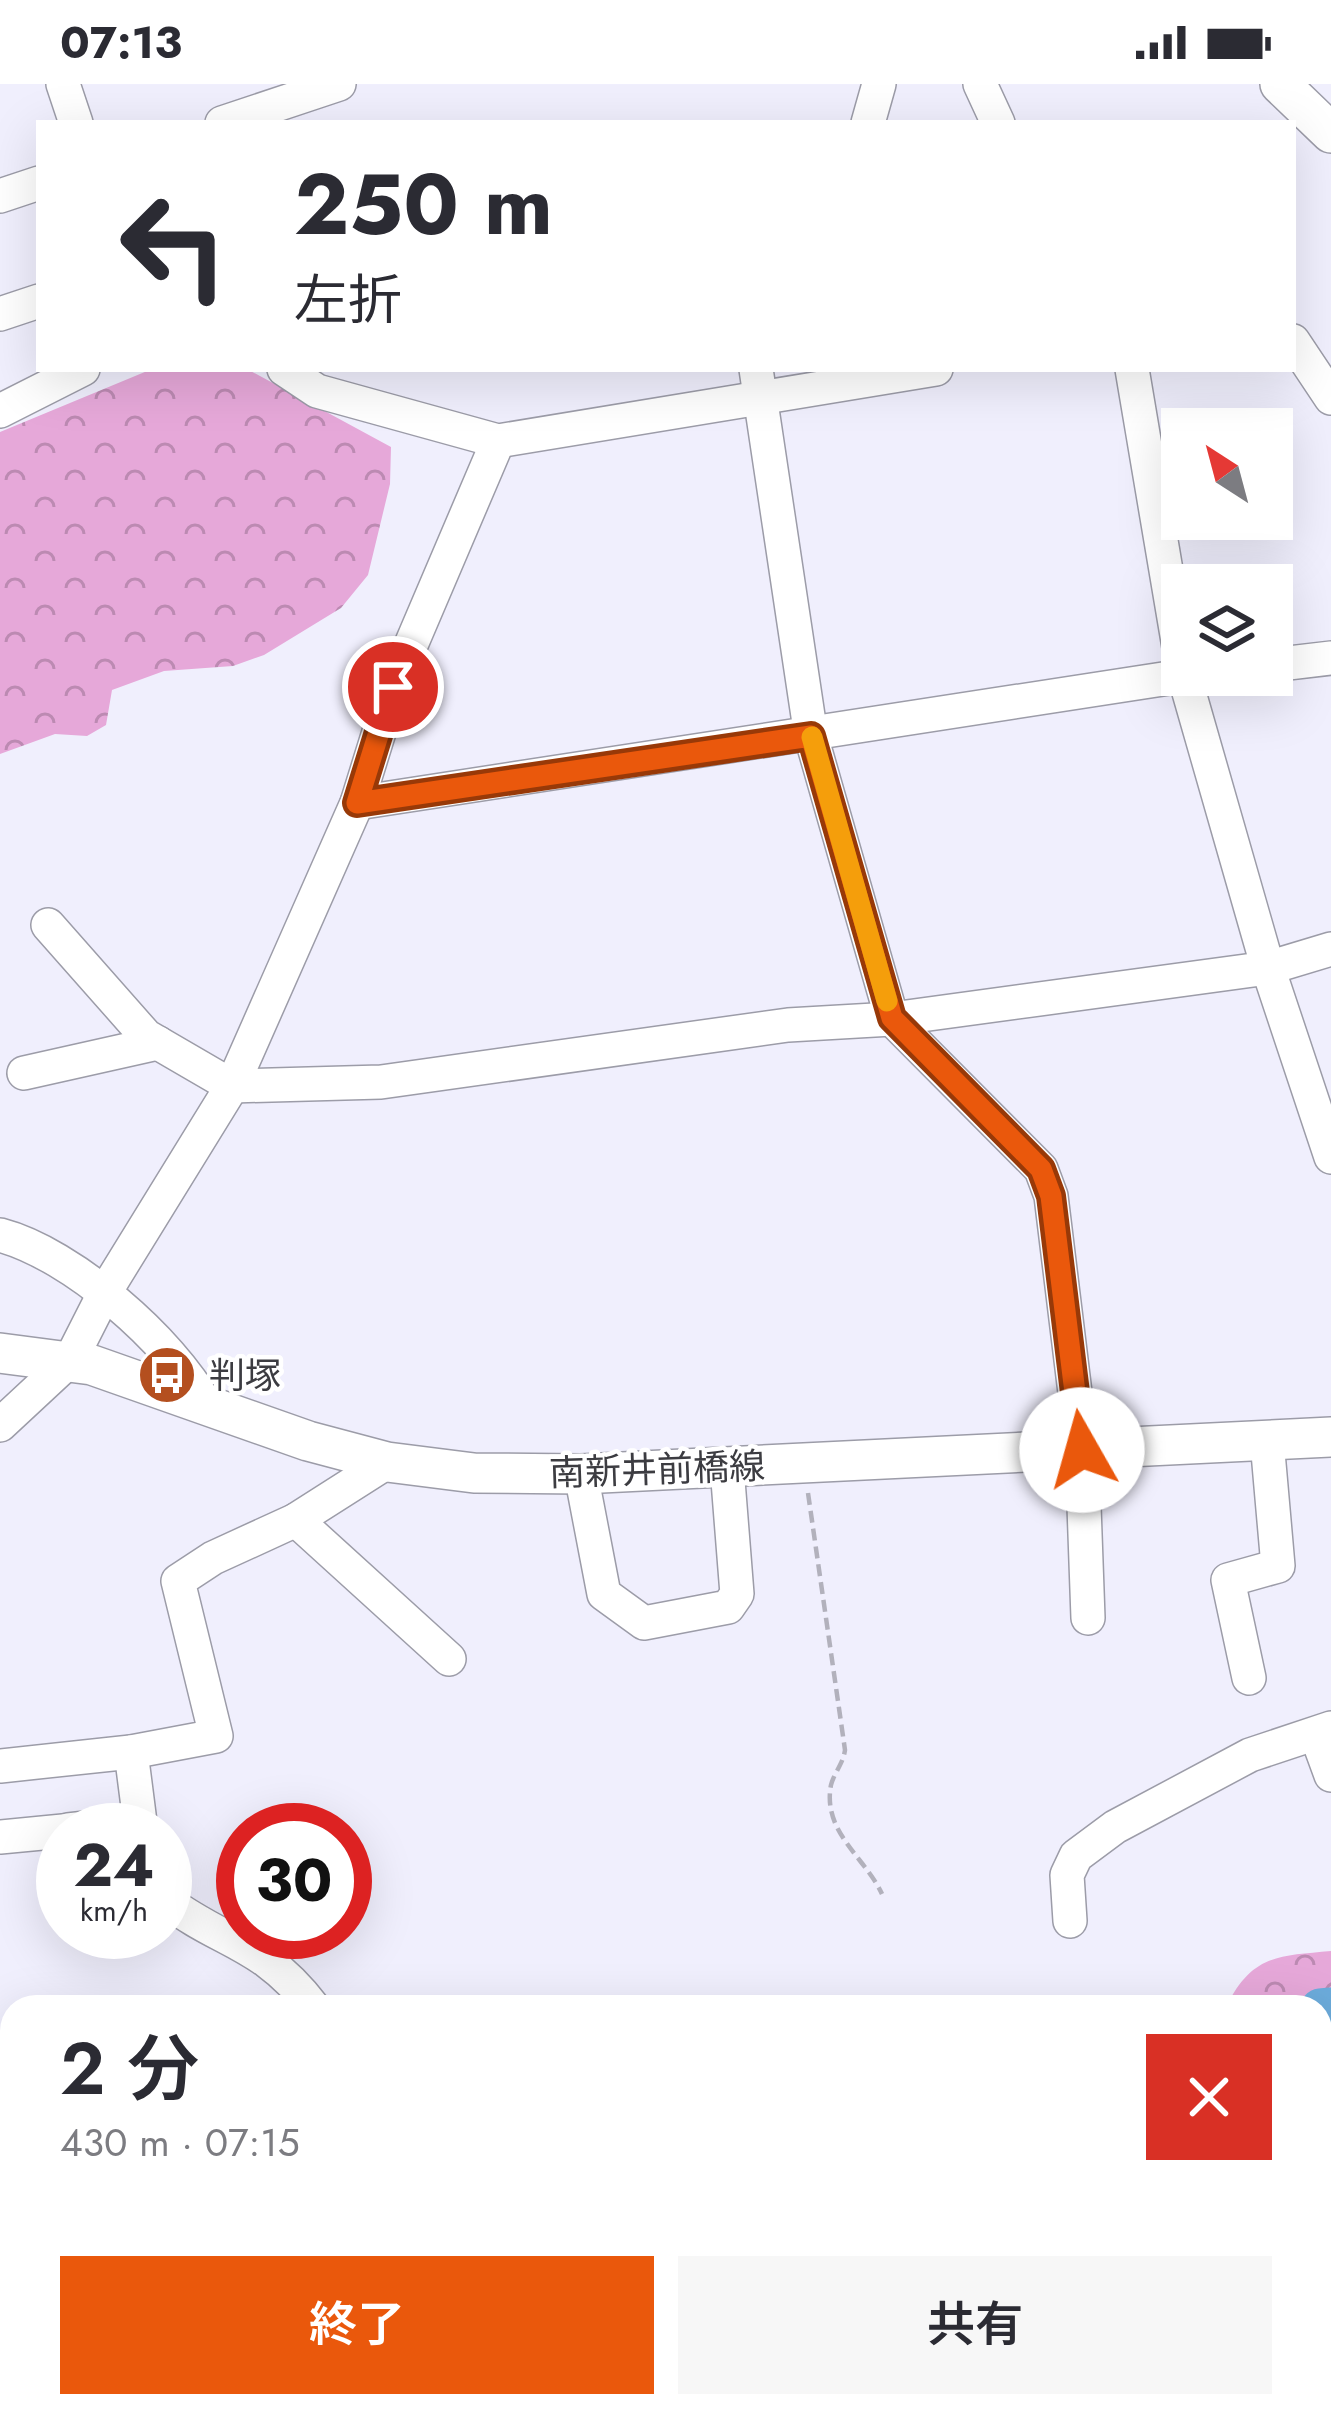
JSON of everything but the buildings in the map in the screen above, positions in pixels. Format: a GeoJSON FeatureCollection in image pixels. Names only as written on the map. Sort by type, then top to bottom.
{"type":"FeatureCollection","features":[{"type":"Feature","properties":{"kind":"main road"},"geometry":{"type":"LineString","coordinates":[[1280,84],[1331,133]]}},
{"type":"Feature","properties":{"kind":"main road","name":"南新井前橋線"},"geometry":{"type":"LineString","coordinates":[[0,1353],[71,1359],[387,1462],[473,1473],[727,1468],[1331,1437]]}},
{"type":"Feature","properties":{"kind":"street"},"geometry":{"type":"LineString","coordinates":[[63,84],[75,120]]}},
{"type":"Feature","properties":{"kind":"street"},"geometry":{"type":"LineString","coordinates":[[260,117],[339,84]]}},
{"type":"Feature","properties":{"kind":"street"},"geometry":{"type":"LineString","coordinates":[[869,120],[879,84]]}},
{"type":"Feature","properties":{"kind":"street"},"geometry":{"type":"LineString","coordinates":[[980,84],[997,120]]}},
{"type":"Feature","properties":{"kind":"street"},"geometry":{"type":"LineString","coordinates":[[0,196],[36,184]]}},
{"type":"Feature","properties":{"kind":"street"},"geometry":{"type":"LineString","coordinates":[[0,314],[36,302]]}},
{"type":"Feature","properties":{"kind":"street"},"geometry":{"type":"LineString","coordinates":[[1296,346],[1331,398]]}},
{"type":"Feature","properties":{"kind":"street"},"geometry":{"type":"LineString","coordinates":[[0,411],[77,372]]}},
{"type":"Feature","properties":{"kind":"street"},"geometry":{"type":"LineString","coordinates":[[288,372],[317,391],[497,440],[758,383],[898,372]]}},
{"type":"Feature","properties":{"kind":"street"},"geometry":{"type":"LineString","coordinates":[[1133,372],[1165,564]]}},
{"type":"Feature","properties":{"kind":"street"},"geometry":{"type":"LineString","coordinates":[[758,383],[811,736],[892,1018],[1041,1169],[1051,1196],[1082,1450],[1088,1618]]}},
{"type":"Feature","properties":{"kind":"street"},"geometry":{"type":"LineString","coordinates":[[0,1425],[71,1359],[105,1292],[232,1086],[357,803],[393,687],[497,440]]}},
{"type":"Feature","properties":{"kind":"street"},"geometry":{"type":"LineString","coordinates":[[1293,663],[1331,658]]}},
{"type":"Feature","properties":{"kind":"street"},"geometry":{"type":"LineString","coordinates":[[357,803],[1161,679]]}},
{"type":"Feature","properties":{"kind":"street"},"geometry":{"type":"LineString","coordinates":[[1192,696],[1268,968],[1331,1157]]}},
{"type":"Feature","properties":{"kind":"street"},"geometry":{"type":"LineString","coordinates":[[48,925],[158,1043],[232,1086],[381,1082],[788,1025],[892,1018],[1268,968],[1331,950]]}},
{"type":"Feature","properties":{"kind":"street"},"geometry":{"type":"LineString","coordinates":[[24,1072],[158,1043]]}},
{"type":"Feature","properties":{"kind":"street"},"geometry":{"type":"LineString","coordinates":[[0,1235],[105,1292],[186,1369],[206,1405]]}},
{"type":"Feature","properties":{"kind":"street"},"geometry":{"type":"LineString","coordinates":[[1249,1678],[1228,1580],[1278,1565],[1267,1441]]}},
{"type":"Feature","properties":{"kind":"street"},"geometry":{"type":"LineString","coordinates":[[0,1766],[131,1752],[216,1736],[178,1581],[214,1558],[296,1520],[387,1462]]}},
{"type":"Feature","properties":{"kind":"street"},"geometry":{"type":"LineString","coordinates":[[580,1474],[604,1594],[644,1623],[728,1607],[736,1594],[727,1468]]}},
{"type":"Feature","properties":{"kind":"street"},"geometry":{"type":"LineString","coordinates":[[296,1520],[449,1659]]}},
{"type":"Feature","properties":{"kind":"street"},"geometry":{"type":"LineString","coordinates":[[1070,1921],[1067,1874],[1089,1846],[1217,1771],[1323,1731],[1331,1774]]}},
{"type":"Feature","properties":{"kind":"street"},"geometry":{"type":"LineString","coordinates":[[131,1752],[138,1803]]}},
{"type":"Feature","properties":{"kind":"street"},"geometry":{"type":"LineString","coordinates":[[0,1837],[36,1833]]}},
{"type":"Feature","properties":{"kind":"street"},"geometry":{"type":"LineString","coordinates":[[192,1914],[251,1946],[303,1995]]}},
{"type":"Feature","properties":{"kind":"path"},"geometry":{"type":"LineString","coordinates":[[804,1464],[845,1750],[831,1785],[836,1828],[872,1872],[881,1894]]}},
{"type":"Feature","properties":{"kind":"green space"},"geometry":{"type":"Polygon","coordinates":[[[145,372],[253,372],[391,447],[390,484],[368,575],[341,608],[264,655],[233,666],[164,671],[112,690],[106,725],[87,736],[55,734],[0,754],[0,432],[145,372]]]}},
{"type":"Feature","properties":{"kind":"green space"},"geometry":{"type":"Polygon","coordinates":[[[1331,1951],[1331,1994],[1233,1995],[1256,1968],[1295,1955],[1331,1951]]]}},
{"type":"Feature","properties":{"kind":"slow traffic"},"geometry":{"type":"LineString","coordinates":[[812,737],[887,1001]]}},
{"type":"Feature","properties":{"kind":"place","name":"判塚"},"geometry":{"type":"Point","coordinates":[167,1375]}},
{"type":"Feature","properties":{"kind":"route"},"geometry":{"type":"LineString","coordinates":[[393,687],[357,803],[811,736],[892,1018],[1041,1169],[1051,1196],[1082,1450]]}}]}
